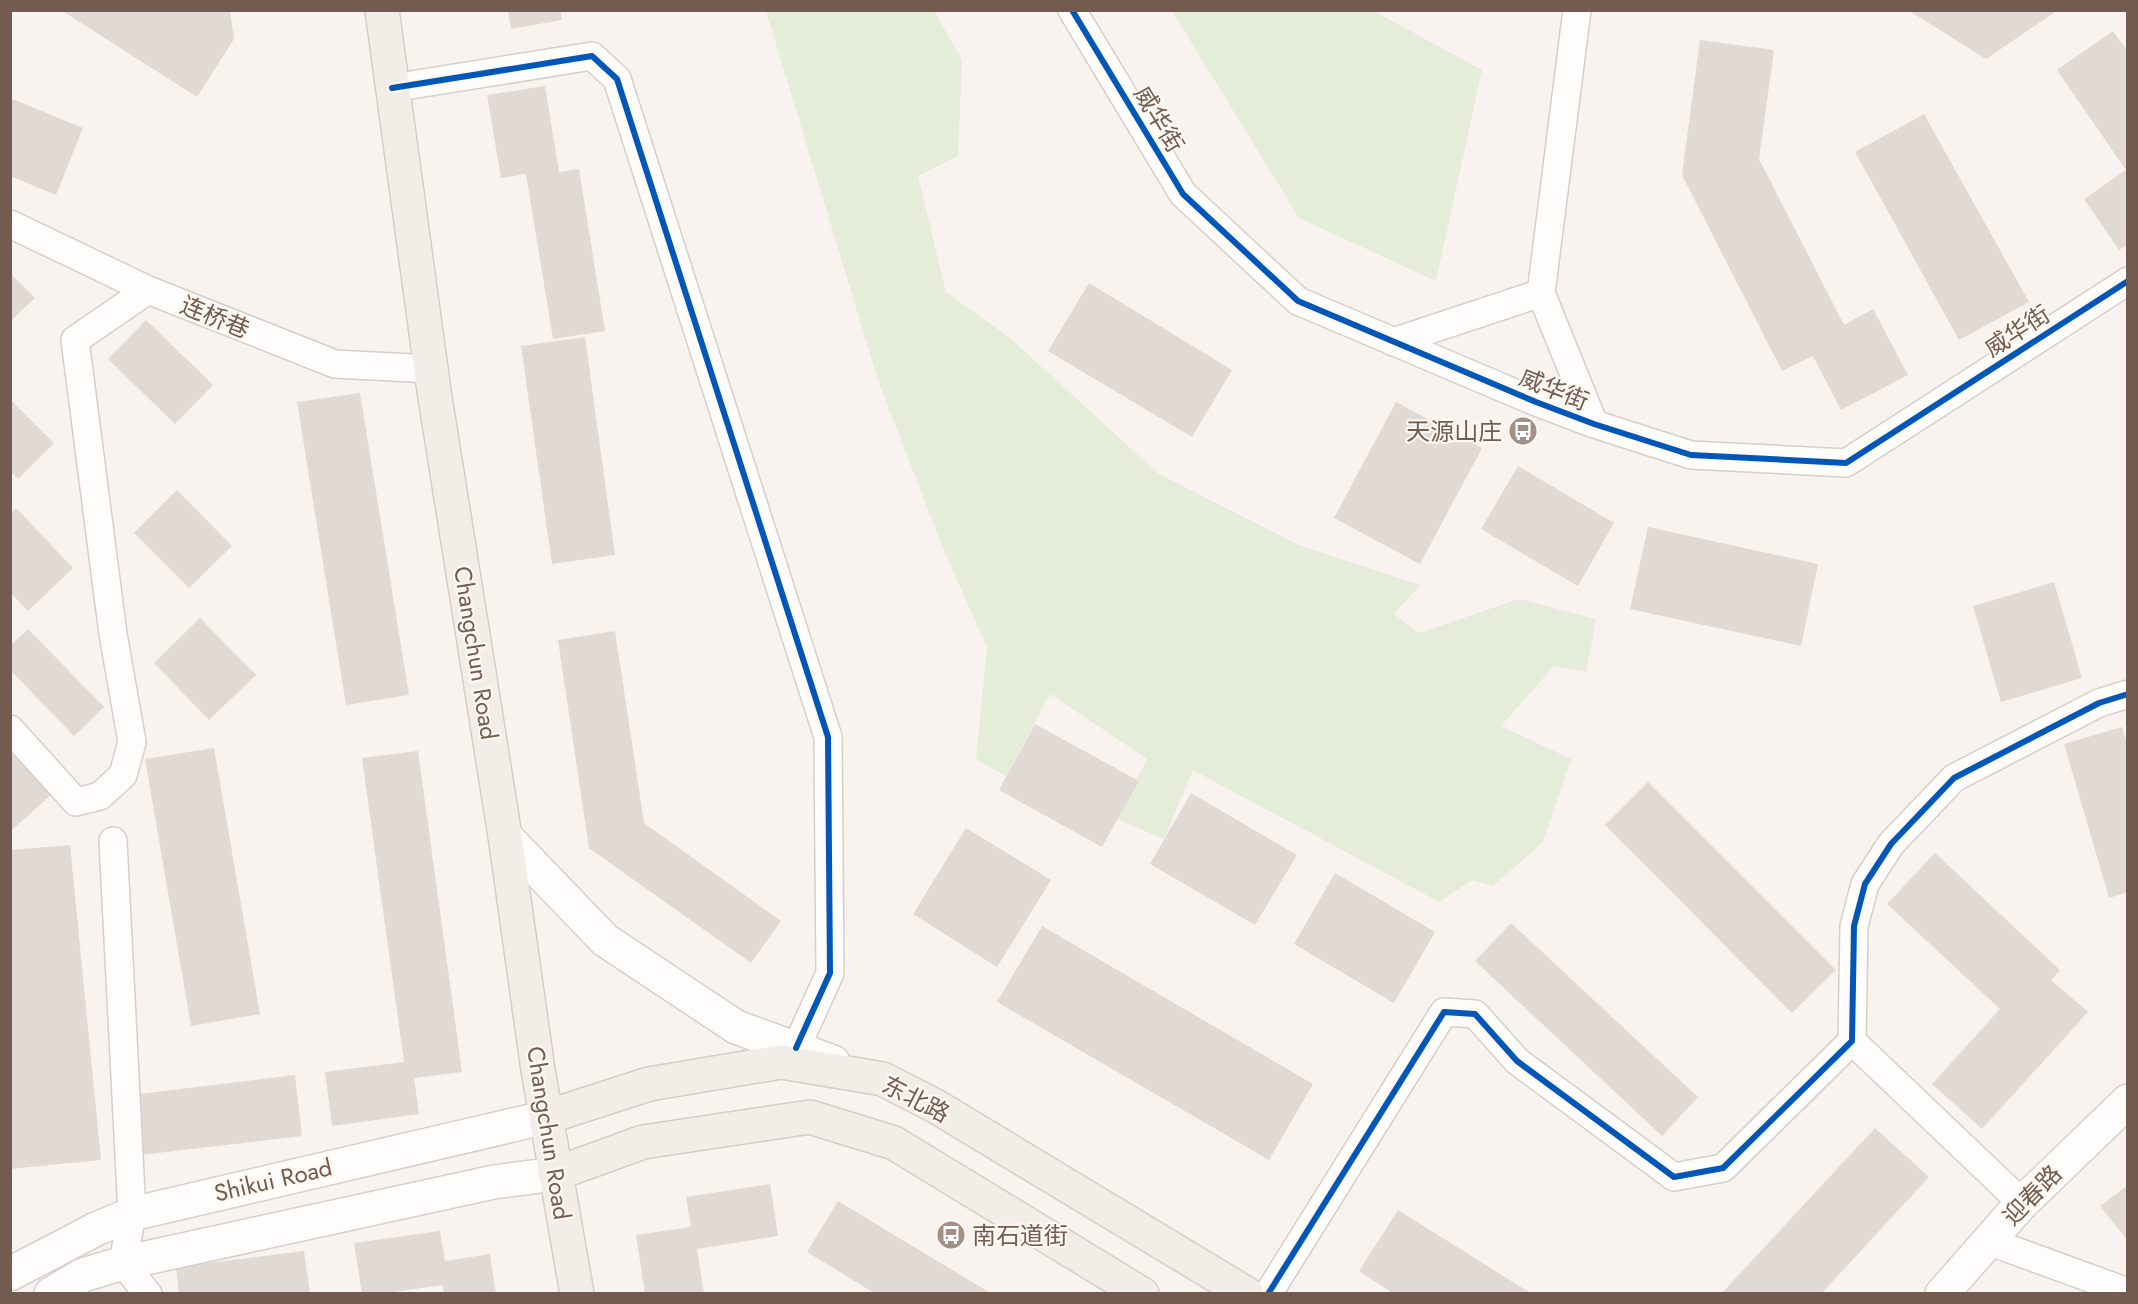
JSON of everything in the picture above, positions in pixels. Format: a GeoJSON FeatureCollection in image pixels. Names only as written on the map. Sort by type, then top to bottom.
{"type":"FeatureCollection","features":[{"type":"Feature","properties":{"kind":"main road","name":"Changchun Road"},"geometry":{"type":"LineString","coordinates":[[382,10],[431,369],[505,836],[538,1070],[577,1293]]}},
{"type":"Feature","properties":{"kind":"main road"},"geometry":{"type":"LineString","coordinates":[[505,836],[605,940],[736,1027],[883,1080]]}},
{"type":"Feature","properties":{"kind":"main road","name":"东北路"},"geometry":{"type":"LineString","coordinates":[[547,1117],[649,1084],[781,1062],[883,1080],[937,1107],[1247,1293]]}},
{"type":"Feature","properties":{"kind":"main road","name":"迎春路"},"geometry":{"type":"LineString","coordinates":[[1942,1293],[2022,1203],[2127,1101]]}},
{"type":"Feature","properties":{"kind":"main road","name":"Shikui Road"},"geometry":{"type":"LineString","coordinates":[[10,1274],[96,1229],[132,1214],[547,1117]]}},
{"type":"Feature","properties":{"kind":"main road","name":"东北路"},"geometry":{"type":"LineString","coordinates":[[555,1174],[643,1142],[810,1117],[894,1143],[1142,1293]]}},
{"type":"Feature","properties":{"kind":"main road","name":"Shikui Road"},"geometry":{"type":"LineString","coordinates":[[51,1293],[82,1275],[123,1263],[494,1182],[555,1174]]}},
{"type":"Feature","properties":{"kind":"street","name":"威华街"},"geometry":{"type":"LineString","coordinates":[[1072,10],[1183,194],[1298,301],[1594,424],[1691,456],[1845,463],[2127,281]]}},
{"type":"Feature","properties":{"kind":"street"},"geometry":{"type":"LineString","coordinates":[[1577,10],[1541,293],[1594,424]]}},
{"type":"Feature","properties":{"kind":"street"},"geometry":{"type":"LineString","coordinates":[[392,88],[592,56],[617,80],[828,737],[830,974],[796,1048]]}},
{"type":"Feature","properties":{"kind":"street","name":"连桥巷"},"geometry":{"type":"LineString","coordinates":[[10,224],[148,290],[335,364],[431,369]]}},
{"type":"Feature","properties":{"kind":"street"},"geometry":{"type":"LineString","coordinates":[[10,729],[76,802],[100,796],[123,775],[132,742],[113,634],[75,340],[148,290]]}},
{"type":"Feature","properties":{"kind":"street"},"geometry":{"type":"LineString","coordinates":[[1393,342],[1541,293]]}},
{"type":"Feature","properties":{"kind":"street"},"geometry":{"type":"LineString","coordinates":[[1268,1293],[1444,1012],[1475,1014],[1516,1061],[1674,1177],[1723,1168],[1852,1041],[1854,926],[1865,884],[1891,844],[1954,778],[2099,703],[2127,694]]}},
{"type":"Feature","properties":{"kind":"street"},"geometry":{"type":"LineString","coordinates":[[113,841],[132,1214],[123,1263],[148,1293]]}},
{"type":"Feature","properties":{"kind":"street"},"geometry":{"type":"LineString","coordinates":[[1852,1041],[2022,1203]]}},
{"type":"Feature","properties":{"kind":"street"},"geometry":{"type":"LineString","coordinates":[[1988,1241],[2126,1290]]}},
{"type":"Feature","properties":{"kind":"green space"},"geometry":{"type":"Polygon","coordinates":[[[766,11],[934,11],[962,60],[958,156],[918,176],[946,292],[1009,337],[1159,474],[1299,545],[1420,585],[1394,614],[1419,633],[1519,599],[1596,619],[1586,672],[1554,666],[1501,726],[1571,759],[1543,842],[1493,886],[1472,880],[1439,902],[1193,770],[1164,839],[1117,819],[1147,759],[1050,694],[1006,776],[976,759],[987,647],[942,546],[878,380],[766,11]]]}},
{"type":"Feature","properties":{"kind":"green space"},"geometry":{"type":"Polygon","coordinates":[[[1172,11],[1374,11],[1482,70],[1436,281],[1299,218],[1172,11]]]}},
{"type":"Feature","properties":{"kind":"building"},"geometry":{"type":"Polygon","coordinates":[[[61,10],[230,10],[234,39],[197,97],[61,10]]]}},
{"type":"Feature","properties":{"kind":"building"},"geometry":{"type":"Polygon","coordinates":[[[508,10],[560,10],[562,20],[511,29],[508,10]]]}},
{"type":"Feature","properties":{"kind":"building"},"geometry":{"type":"Polygon","coordinates":[[[1908,10],[2058,10],[1986,59],[1908,10]]]}},
{"type":"Feature","properties":{"kind":"building"},"geometry":{"type":"Polygon","coordinates":[[[2113,31],[2128,52],[2128,244],[2119,250],[2084,199],[2126,170],[2057,70],[2113,31]]]}},
{"type":"Feature","properties":{"kind":"building"},"geometry":{"type":"Polygon","coordinates":[[[1700,40],[1774,50],[1759,159],[1844,325],[1873,309],[1908,375],[1841,410],[1813,356],[1782,371],[1682,175],[1700,40]]]}},
{"type":"Feature","properties":{"kind":"building"},"geometry":{"type":"Polygon","coordinates":[[[545,86],[559,172],[579,169],[605,331],[553,339],[526,174],[501,178],[487,95],[545,86]]]}},
{"type":"Feature","properties":{"kind":"building"},"geometry":{"type":"Polygon","coordinates":[[[10,98],[83,128],[56,195],[10,176],[10,98]]]}},
{"type":"Feature","properties":{"kind":"building"},"geometry":{"type":"Polygon","coordinates":[[[1924,114],[2029,302],[1959,340],[1855,152],[1924,114]]]}},
{"type":"Feature","properties":{"kind":"building"},"geometry":{"type":"Polygon","coordinates":[[[10,273],[35,298],[10,322],[10,273]]]}},
{"type":"Feature","properties":{"kind":"building"},"geometry":{"type":"Polygon","coordinates":[[[1089,283],[1232,370],[1192,437],[1048,351],[1089,283]]]}},
{"type":"Feature","properties":{"kind":"building"},"geometry":{"type":"Polygon","coordinates":[[[146,320],[213,385],[175,424],[108,359],[146,320]]]}},
{"type":"Feature","properties":{"kind":"building"},"geometry":{"type":"Polygon","coordinates":[[[585,337],[615,555],[552,564],[521,346],[585,337]]]}},
{"type":"Feature","properties":{"kind":"building"},"geometry":{"type":"Polygon","coordinates":[[[360,393],[409,695],[346,705],[297,402],[360,393]]]}},
{"type":"Feature","properties":{"kind":"building"},"geometry":{"type":"Polygon","coordinates":[[[10,399],[54,443],[18,479],[10,471],[10,399]]]}},
{"type":"Feature","properties":{"kind":"building"},"geometry":{"type":"Polygon","coordinates":[[[1396,402],[1482,448],[1420,564],[1334,518],[1396,402]]]}},
{"type":"Feature","properties":{"kind":"building"},"geometry":{"type":"Polygon","coordinates":[[[1518,466],[1614,523],[1578,586],[1481,529],[1518,466]]]}},
{"type":"Feature","properties":{"kind":"building"},"geometry":{"type":"Polygon","coordinates":[[[177,490],[232,546],[189,588],[134,533],[177,490]]]}},
{"type":"Feature","properties":{"kind":"building"},"geometry":{"type":"Polygon","coordinates":[[[16,508],[73,568],[28,611],[10,592],[10,514],[16,508]]]}},
{"type":"Feature","properties":{"kind":"building"},"geometry":{"type":"Polygon","coordinates":[[[1648,527],[1818,564],[1801,646],[1630,609],[1648,527]]]}},
{"type":"Feature","properties":{"kind":"building"},"geometry":{"type":"Polygon","coordinates":[[[2054,582],[2082,678],[2001,702],[1973,606],[2054,582]]]}},
{"type":"Feature","properties":{"kind":"building"},"geometry":{"type":"Polygon","coordinates":[[[200,618],[256,675],[209,720],[154,663],[200,618]]]}},
{"type":"Feature","properties":{"kind":"building"},"geometry":{"type":"Polygon","coordinates":[[[28,629],[104,707],[74,736],[10,670],[10,646],[28,629]]]}},
{"type":"Feature","properties":{"kind":"building"},"geometry":{"type":"Polygon","coordinates":[[[615,631],[644,823],[781,921],[751,963],[589,848],[558,640],[615,631]]]}},
{"type":"Feature","properties":{"kind":"building"},"geometry":{"type":"Polygon","coordinates":[[[1035,724],[1139,781],[1102,847],[999,790],[1035,724]]]}},
{"type":"Feature","properties":{"kind":"building"},"geometry":{"type":"Polygon","coordinates":[[[2122,727],[2128,747],[2128,892],[2109,898],[2064,744],[2122,727]]]}},
{"type":"Feature","properties":{"kind":"building"},"geometry":{"type":"Polygon","coordinates":[[[214,748],[260,1014],[191,1026],[145,759],[214,748]]]}},
{"type":"Feature","properties":{"kind":"building"},"geometry":{"type":"Polygon","coordinates":[[[10,751],[51,795],[10,832],[10,751]]]}},
{"type":"Feature","properties":{"kind":"building"},"geometry":{"type":"Polygon","coordinates":[[[418,751],[462,1072],[414,1078],[419,1114],[332,1126],[325,1072],[404,1062],[362,758],[418,751]]]}},
{"type":"Feature","properties":{"kind":"building"},"geometry":{"type":"Polygon","coordinates":[[[1648,782],[1836,970],[1792,1013],[1605,825],[1648,782]]]}},
{"type":"Feature","properties":{"kind":"building"},"geometry":{"type":"Polygon","coordinates":[[[1191,793],[1297,855],[1255,925],[1150,864],[1191,793]]]}},
{"type":"Feature","properties":{"kind":"building"},"geometry":{"type":"Polygon","coordinates":[[[966,828],[1051,880],[997,967],[913,914],[966,828]]]}},
{"type":"Feature","properties":{"kind":"building"},"geometry":{"type":"Polygon","coordinates":[[[70,845],[101,1160],[10,1169],[10,850],[70,845]]]}},
{"type":"Feature","properties":{"kind":"building"},"geometry":{"type":"Polygon","coordinates":[[[1935,853],[2060,970],[2051,980],[2088,1012],[1982,1129],[1932,1084],[2000,1009],[1887,904],[1935,853]]]}},
{"type":"Feature","properties":{"kind":"building"},"geometry":{"type":"Polygon","coordinates":[[[1335,873],[1435,932],[1394,1003],[1294,944],[1335,873]]]}},
{"type":"Feature","properties":{"kind":"building"},"geometry":{"type":"Polygon","coordinates":[[[1511,923],[1698,1097],[1662,1136],[1475,961],[1511,923]]]}},
{"type":"Feature","properties":{"kind":"building"},"geometry":{"type":"Polygon","coordinates":[[[1042,926],[1313,1084],[1269,1160],[997,1002],[1042,926]]]}},
{"type":"Feature","properties":{"kind":"building"},"geometry":{"type":"Polygon","coordinates":[[[295,1075],[302,1136],[140,1155],[132,1095],[295,1075]]]}},
{"type":"Feature","properties":{"kind":"building"},"geometry":{"type":"Polygon","coordinates":[[[1875,1128],[1929,1177],[1821,1294],[1721,1294],[1875,1128]]]}},
{"type":"Feature","properties":{"kind":"building"},"geometry":{"type":"Polygon","coordinates":[[[770,1184],[778,1236],[697,1249],[704,1294],[645,1294],[636,1235],[691,1227],[686,1197],[770,1184]]]}},
{"type":"Feature","properties":{"kind":"building"},"geometry":{"type":"Polygon","coordinates":[[[2128,1185],[2128,1241],[2100,1206],[2128,1185]]]}},
{"type":"Feature","properties":{"kind":"building"},"geometry":{"type":"Polygon","coordinates":[[[838,1201],[992,1294],[876,1294],[807,1252],[838,1201]]]}},
{"type":"Feature","properties":{"kind":"building"},"geometry":{"type":"Polygon","coordinates":[[[1398,1210],[1532,1294],[1394,1294],[1359,1271],[1398,1210]]]}},
{"type":"Feature","properties":{"kind":"building"},"geometry":{"type":"Polygon","coordinates":[[[440,1231],[445,1261],[490,1254],[496,1294],[444,1294],[443,1285],[379,1294],[362,1294],[354,1243],[440,1231]]]}},
{"type":"Feature","properties":{"kind":"building"},"geometry":{"type":"Polygon","coordinates":[[[304,1251],[310,1294],[179,1294],[176,1267],[304,1251]]]}},
{"type":"Feature","properties":{"kind":"cycle path"},"geometry":{"type":"LineString","coordinates":[[1072,10],[1183,194],[1298,301],[1536,402],[1594,424],[1691,455],[1846,463],[2128,281]]}},
{"type":"Feature","properties":{"kind":"cycle path"},"geometry":{"type":"LineString","coordinates":[[392,88],[592,56],[617,79],[828,737],[830,973],[796,1048]]}},
{"type":"Feature","properties":{"kind":"cycle path"},"geometry":{"type":"LineString","coordinates":[[1268,1294],[1444,1012],[1475,1014],[1517,1061],[1674,1177],[1723,1168],[1852,1041],[1854,926],[1865,884],[1891,844],[1954,778],[2099,703],[2128,694]]}},
{"type":"Feature","properties":{"kind":"place","name":"天源山庄"},"geometry":{"type":"Point","coordinates":[1523,431]}},
{"type":"Feature","properties":{"kind":"place","name":"南石道街"},"geometry":{"type":"Point","coordinates":[951,1235]}}]}
